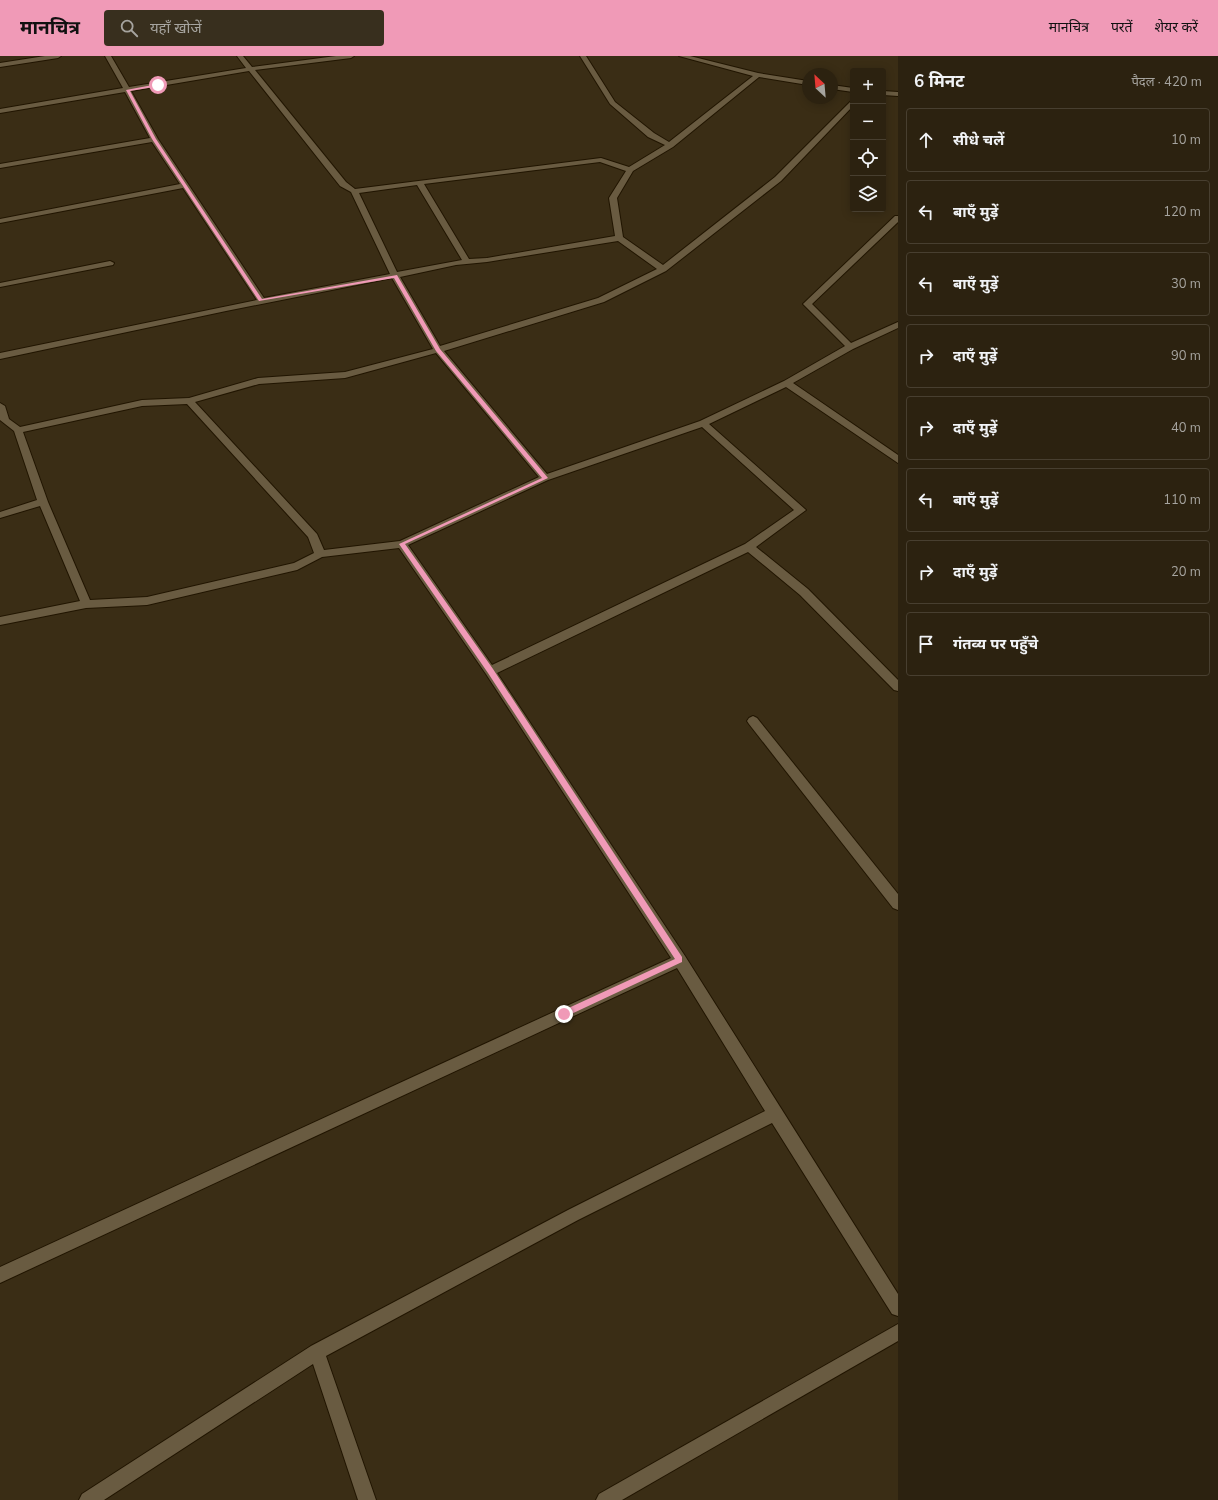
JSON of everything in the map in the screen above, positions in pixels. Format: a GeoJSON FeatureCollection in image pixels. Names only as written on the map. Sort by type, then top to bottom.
{"type":"FeatureCollection","features":[{"type":"Feature","properties":{"kind":"street"},"geometry":{"type":"LineString","coordinates":[[0,65],[58,56]]}},
{"type":"Feature","properties":{"kind":"street"},"geometry":{"type":"LineString","coordinates":[[108,56],[154,139],[261,300]]}},
{"type":"Feature","properties":{"kind":"street"},"geometry":{"type":"LineString","coordinates":[[240,56],[343,184],[354,191],[395,276],[438,350],[545,478]]}},
{"type":"Feature","properties":{"kind":"street"},"geometry":{"type":"LineString","coordinates":[[0,111],[251,69],[351,56]]}},
{"type":"Feature","properties":{"kind":"street"},"geometry":{"type":"LineString","coordinates":[[583,56],[612,103],[651,135],[670,146]]}},
{"type":"Feature","properties":{"kind":"street"},"geometry":{"type":"LineString","coordinates":[[682,56],[758,76],[802,82]]}},
{"type":"Feature","properties":{"kind":"street"},"geometry":{"type":"LineString","coordinates":[[662,270],[619,238],[613,198],[630,170],[670,146],[758,76]]}},
{"type":"Feature","properties":{"kind":"street"},"geometry":{"type":"LineString","coordinates":[[838,88],[850,90]]}},
{"type":"Feature","properties":{"kind":"street"},"geometry":{"type":"LineString","coordinates":[[886,92],[898,94]]}},
{"type":"Feature","properties":{"kind":"street"},"geometry":{"type":"LineString","coordinates":[[18,430],[142,403],[189,401],[258,381],[345,375],[438,350],[601,300],[662,270],[778,179],[851,104]]}},
{"type":"Feature","properties":{"kind":"street"},"geometry":{"type":"LineString","coordinates":[[0,166],[154,139]]}},
{"type":"Feature","properties":{"kind":"street"},"geometry":{"type":"LineString","coordinates":[[354,191],[601,160],[630,170]]}},
{"type":"Feature","properties":{"kind":"street"},"geometry":{"type":"LineString","coordinates":[[419,182],[466,260]]}},
{"type":"Feature","properties":{"kind":"street"},"geometry":{"type":"LineString","coordinates":[[0,221],[184,186]]}},
{"type":"Feature","properties":{"kind":"street"},"geometry":{"type":"LineString","coordinates":[[850,347],[807,304],[898,218]]}},
{"type":"Feature","properties":{"kind":"street"},"geometry":{"type":"LineString","coordinates":[[0,356],[261,300],[395,276],[466,260],[487,260],[619,238]]}},
{"type":"Feature","properties":{"kind":"street"},"geometry":{"type":"LineString","coordinates":[[0,285],[110,263]]}},
{"type":"Feature","properties":{"kind":"street"},"geometry":{"type":"LineString","coordinates":[[0,621],[86,604],[147,601],[297,566],[320,554],[402,544],[545,478],[703,423],[787,383],[850,347],[898,325]]}},
{"type":"Feature","properties":{"kind":"street"},"geometry":{"type":"LineString","coordinates":[[787,383],[898,460]]}},
{"type":"Feature","properties":{"kind":"street"},"geometry":{"type":"LineString","coordinates":[[189,401],[313,536],[320,554]]}},
{"type":"Feature","properties":{"kind":"street"},"geometry":{"type":"LineString","coordinates":[[0,406],[5,420],[18,430],[43,502],[86,604]]}},
{"type":"Feature","properties":{"kind":"street"},"geometry":{"type":"LineString","coordinates":[[490,671],[749,547],[801,510],[703,423]]}},
{"type":"Feature","properties":{"kind":"street"},"geometry":{"type":"LineString","coordinates":[[0,515],[43,502]]}},
{"type":"Feature","properties":{"kind":"street"},"geometry":{"type":"LineString","coordinates":[[402,544],[490,671],[680,960],[775,1114],[898,1308]]}},
{"type":"Feature","properties":{"kind":"street"},"geometry":{"type":"LineString","coordinates":[[749,547],[804,592],[898,687]]}},
{"type":"Feature","properties":{"kind":"street"},"geometry":{"type":"LineString","coordinates":[[753,721],[898,904]]}},
{"type":"Feature","properties":{"kind":"street"},"geometry":{"type":"LineString","coordinates":[[0,1275],[680,960]]}},
{"type":"Feature","properties":{"kind":"street"},"geometry":{"type":"LineString","coordinates":[[88,1500],[317,1352],[573,1215],[775,1114]]}},
{"type":"Feature","properties":{"kind":"street"},"geometry":{"type":"LineString","coordinates":[[605,1500],[898,1332]]}},
{"type":"Feature","properties":{"kind":"street"},"geometry":{"type":"LineString","coordinates":[[317,1352],[367,1500]]}},
{"type":"Feature","properties":{"kind":"route"},"geometry":{"type":"LineString","coordinates":[[158,85],[128,90],[154,139],[261,300],[395,276],[438,350],[545,478],[402,544],[490,671],[680,960],[564,1014]]}}]}
